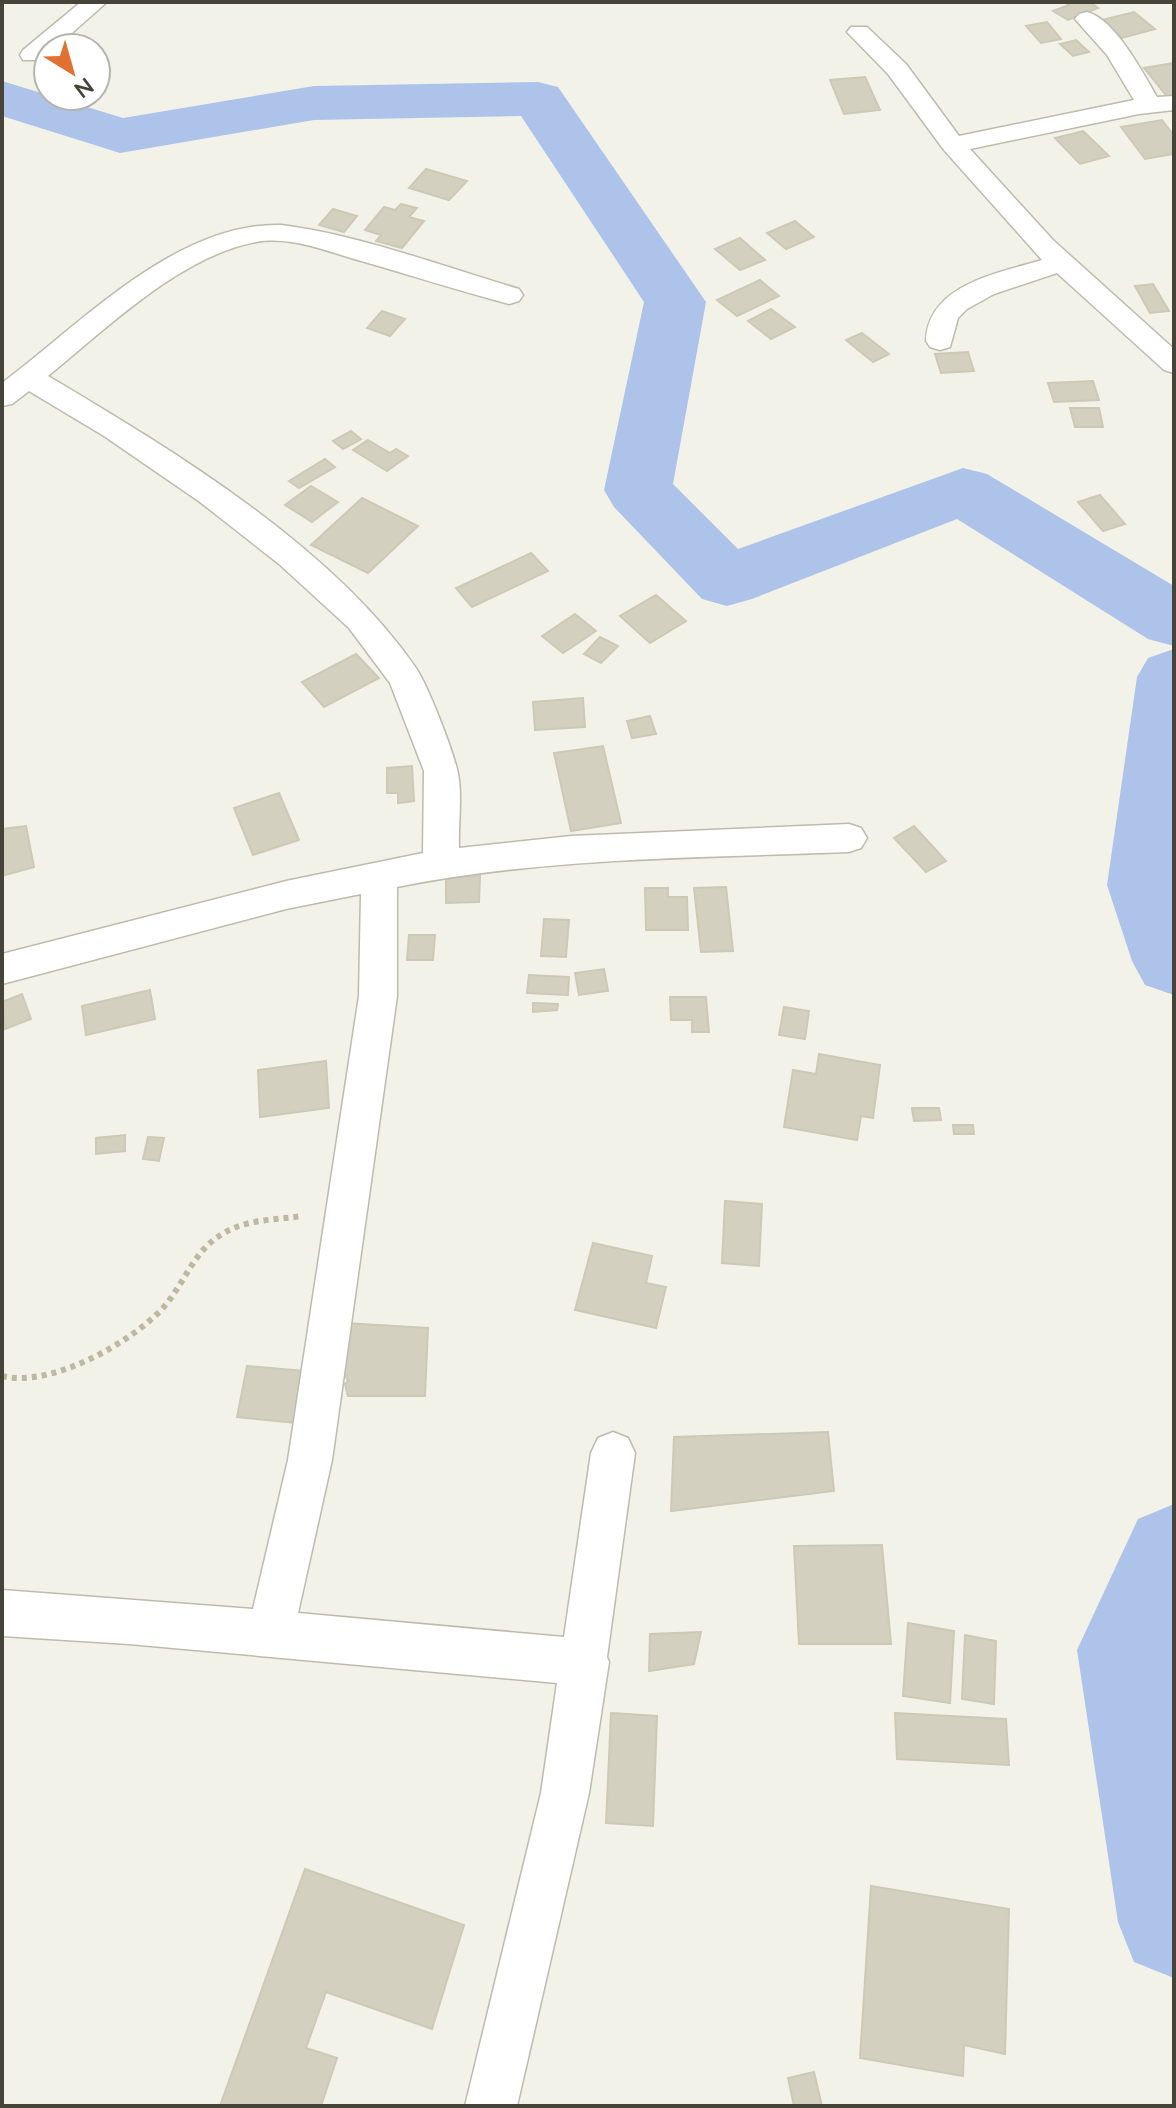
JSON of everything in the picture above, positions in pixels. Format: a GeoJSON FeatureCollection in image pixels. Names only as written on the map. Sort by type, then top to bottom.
{"type":"FeatureCollection","features":[{"type":"Feature","properties":{"kind":"street"},"geometry":{"type":"LineString","coordinates":[[59,32],[95,2]]}},
{"type":"Feature","properties":{"kind":"street"},"geometry":{"type":"LineString","coordinates":[[953,145],[1162,104],[1087,19]]}},
{"type":"Feature","properties":{"kind":"street"},"geometry":{"type":"LineString","coordinates":[[859,32],[897,69],[953,145],[1061,263],[1174,364]]}},
{"type":"Feature","properties":{"kind":"street"},"geometry":{"type":"LineString","coordinates":[[2,397],[79,335],[187,260],[220,244],[257,234],[297,235],[509,295]]}},
{"type":"Feature","properties":{"kind":"street"},"geometry":{"type":"LineString","coordinates":[[940,341],[943,320],[953,306],[980,292],[1061,263]]}},
{"type":"Feature","properties":{"kind":"street"},"geometry":{"type":"LineString","coordinates":[[29,378],[114,429],[211,495],[290,556],[360,620],[405,678],[441,771],[441,864]]}},
{"type":"Feature","properties":{"kind":"street"},"geometry":{"type":"LineString","coordinates":[[2,969],[286,895],[441,864],[571,850],[849,838]]}},
{"type":"Feature","properties":{"kind":"street"},"geometry":{"type":"LineString","coordinates":[[270,1634],[310,1460],[378,996],[379,877]]}},
{"type":"Feature","properties":{"kind":"street"},"geometry":{"type":"LineString","coordinates":[[491,2106],[565,1793],[586,1662],[613,1453]]}},
{"type":"Feature","properties":{"kind":"street"},"geometry":{"type":"LineString","coordinates":[[2,1613],[129,1621],[586,1662]]}},
{"type":"Feature","properties":{"kind":"path"},"geometry":{"type":"LineString","coordinates":[[2,1376],[28,1380],[65,1370],[137,1328],[162,1308],[196,1255],[224,1232],[256,1222],[346,1210]]}},
{"type":"Feature","properties":{"kind":"building"},"geometry":{"type":"Polygon","coordinates":[[[1064,2],[1090,2],[1098,8],[1068,20],[1053,11],[1069,5],[1064,2]]]}},
{"type":"Feature","properties":{"kind":"building"},"geometry":{"type":"Polygon","coordinates":[[[1134,12],[1155,29],[1122,38],[1102,20],[1134,12]]]}},
{"type":"Feature","properties":{"kind":"building"},"geometry":{"type":"Polygon","coordinates":[[[1047,22],[1061,39],[1041,43],[1026,26],[1047,22]]]}},
{"type":"Feature","properties":{"kind":"building"},"geometry":{"type":"Polygon","coordinates":[[[1076,40],[1089,52],[1073,56],[1060,44],[1076,40]]]}},
{"type":"Feature","properties":{"kind":"building"},"geometry":{"type":"Polygon","coordinates":[[[1174,63],[1174,98],[1169,99],[1144,68],[1174,63]]]}},
{"type":"Feature","properties":{"kind":"building"},"geometry":{"type":"Polygon","coordinates":[[[865,77],[880,110],[844,114],[830,80],[865,77]]]}},
{"type":"Feature","properties":{"kind":"building"},"geometry":{"type":"Polygon","coordinates":[[[1162,120],[1174,136],[1174,154],[1145,159],[1121,127],[1162,120]]]}},
{"type":"Feature","properties":{"kind":"building"},"geometry":{"type":"Polygon","coordinates":[[[1083,131],[1109,156],[1080,164],[1055,138],[1083,131]]]}},
{"type":"Feature","properties":{"kind":"building"},"geometry":{"type":"Polygon","coordinates":[[[426,169],[467,181],[449,200],[409,188],[426,169]]]}},
{"type":"Feature","properties":{"kind":"building"},"geometry":{"type":"Polygon","coordinates":[[[401,204],[417,208],[409,217],[424,221],[402,248],[376,241],[381,235],[365,230],[384,207],[395,210],[401,204]]]}},
{"type":"Feature","properties":{"kind":"building"},"geometry":{"type":"Polygon","coordinates":[[[333,209],[357,216],[344,232],[319,225],[333,209]]]}},
{"type":"Feature","properties":{"kind":"building"},"geometry":{"type":"Polygon","coordinates":[[[795,221],[814,237],[786,249],[767,233],[795,221]]]}},
{"type":"Feature","properties":{"kind":"building"},"geometry":{"type":"Polygon","coordinates":[[[740,238],[765,260],[740,270],[715,249],[740,238]]]}},
{"type":"Feature","properties":{"kind":"building"},"geometry":{"type":"Polygon","coordinates":[[[760,280],[779,296],[737,316],[717,300],[760,280]]]}},
{"type":"Feature","properties":{"kind":"building"},"geometry":{"type":"Polygon","coordinates":[[[1153,284],[1169,311],[1150,313],[1135,286],[1153,284]]]}},
{"type":"Feature","properties":{"kind":"building"},"geometry":{"type":"Polygon","coordinates":[[[771,309],[795,327],[771,339],[748,321],[771,309]]]}},
{"type":"Feature","properties":{"kind":"building"},"geometry":{"type":"Polygon","coordinates":[[[382,311],[405,319],[390,336],[367,328],[382,311]]]}},
{"type":"Feature","properties":{"kind":"building"},"geometry":{"type":"Polygon","coordinates":[[[862,333],[889,354],[873,362],[846,340],[862,333]]]}},
{"type":"Feature","properties":{"kind":"building"},"geometry":{"type":"Polygon","coordinates":[[[968,352],[974,371],[941,373],[935,354],[968,352]]]}},
{"type":"Feature","properties":{"kind":"building"},"geometry":{"type":"Polygon","coordinates":[[[1093,381],[1099,400],[1054,402],[1048,383],[1093,381]]]}},
{"type":"Feature","properties":{"kind":"building"},"geometry":{"type":"Polygon","coordinates":[[[1070,408],[1099,408],[1103,427],[1075,427],[1070,408]]]}},
{"type":"Feature","properties":{"kind":"building"},"geometry":{"type":"Polygon","coordinates":[[[351,431],[361,439],[343,449],[333,441],[351,431]]]}},
{"type":"Feature","properties":{"kind":"building"},"geometry":{"type":"Polygon","coordinates":[[[368,440],[390,453],[396,449],[408,456],[387,471],[353,450],[368,440]]]}},
{"type":"Feature","properties":{"kind":"building"},"geometry":{"type":"Polygon","coordinates":[[[325,459],[335,467],[299,488],[289,481],[325,459]]]}},
{"type":"Feature","properties":{"kind":"building"},"geometry":{"type":"Polygon","coordinates":[[[311,486],[338,502],[312,522],[285,505],[311,486]]]}},
{"type":"Feature","properties":{"kind":"building"},"geometry":{"type":"Polygon","coordinates":[[[1100,495],[1125,524],[1103,531],[1078,502],[1100,495]]]}},
{"type":"Feature","properties":{"kind":"building"},"geometry":{"type":"Polygon","coordinates":[[[362,498],[418,526],[368,573],[311,545],[362,498]]]}},
{"type":"Feature","properties":{"kind":"building"},"geometry":{"type":"Polygon","coordinates":[[[531,553],[548,571],[472,607],[456,588],[531,553]]]}},
{"type":"Feature","properties":{"kind":"building"},"geometry":{"type":"Polygon","coordinates":[[[656,595],[686,621],[650,643],[620,616],[656,595]]]}},
{"type":"Feature","properties":{"kind":"building"},"geometry":{"type":"Polygon","coordinates":[[[575,614],[596,631],[563,653],[542,636],[575,614]]]}},
{"type":"Feature","properties":{"kind":"building"},"geometry":{"type":"Polygon","coordinates":[[[600,637],[618,646],[601,663],[584,654],[600,637]]]}},
{"type":"Feature","properties":{"kind":"building"},"geometry":{"type":"Polygon","coordinates":[[[356,654],[379,678],[324,707],[302,682],[356,654]]]}},
{"type":"Feature","properties":{"kind":"building"},"geometry":{"type":"Polygon","coordinates":[[[583,698],[585,727],[535,730],[533,702],[583,698]]]}},
{"type":"Feature","properties":{"kind":"building"},"geometry":{"type":"Polygon","coordinates":[[[650,716],[656,734],[632,738],[627,721],[650,716]]]}},
{"type":"Feature","properties":{"kind":"building"},"geometry":{"type":"Polygon","coordinates":[[[603,746],[621,823],[571,831],[554,753],[603,746]]]}},
{"type":"Feature","properties":{"kind":"building"},"geometry":{"type":"Polygon","coordinates":[[[412,766],[414,801],[398,803],[398,793],[387,793],[387,768],[412,766]]]}},
{"type":"Feature","properties":{"kind":"building"},"geometry":{"type":"Polygon","coordinates":[[[279,793],[299,840],[253,855],[234,808],[279,793]]]}},
{"type":"Feature","properties":{"kind":"building"},"geometry":{"type":"Polygon","coordinates":[[[26,826],[34,867],[2,876],[2,829],[26,826]]]}},
{"type":"Feature","properties":{"kind":"building"},"geometry":{"type":"Polygon","coordinates":[[[914,826],[946,861],[926,872],[894,838],[914,826]]]}},
{"type":"Feature","properties":{"kind":"building"},"geometry":{"type":"Polygon","coordinates":[[[480,876],[479,902],[446,903],[446,877],[480,876]]]}},
{"type":"Feature","properties":{"kind":"building"},"geometry":{"type":"Polygon","coordinates":[[[726,887],[733,951],[701,952],[694,888],[726,887]]]}},
{"type":"Feature","properties":{"kind":"building"},"geometry":{"type":"Polygon","coordinates":[[[645,888],[668,888],[668,897],[687,897],[688,930],[646,930],[645,888]]]}},
{"type":"Feature","properties":{"kind":"building"},"geometry":{"type":"Polygon","coordinates":[[[544,919],[569,920],[566,957],[541,956],[544,919]]]}},
{"type":"Feature","properties":{"kind":"building"},"geometry":{"type":"Polygon","coordinates":[[[409,935],[435,935],[433,960],[407,960],[409,935]]]}},
{"type":"Feature","properties":{"kind":"building"},"geometry":{"type":"Polygon","coordinates":[[[604,969],[608,991],[579,995],[575,973],[604,969]]]}},
{"type":"Feature","properties":{"kind":"building"},"geometry":{"type":"Polygon","coordinates":[[[529,975],[569,977],[568,995],[527,993],[529,975]]]}},
{"type":"Feature","properties":{"kind":"building"},"geometry":{"type":"Polygon","coordinates":[[[150,990],[155,1019],[86,1035],[82,1006],[150,990]]]}},
{"type":"Feature","properties":{"kind":"building"},"geometry":{"type":"Polygon","coordinates":[[[22,994],[31,1019],[5,1029],[2,1002],[22,994]]]}},
{"type":"Feature","properties":{"kind":"building"},"geometry":{"type":"Polygon","coordinates":[[[670,997],[706,997],[709,1032],[692,1032],[692,1020],[671,1020],[670,997]]]}},
{"type":"Feature","properties":{"kind":"building"},"geometry":{"type":"Polygon","coordinates":[[[533,1003],[558,1004],[557,1010],[533,1012],[533,1003]]]}},
{"type":"Feature","properties":{"kind":"building"},"geometry":{"type":"Polygon","coordinates":[[[784,1007],[809,1011],[805,1039],[779,1035],[784,1007]]]}},
{"type":"Feature","properties":{"kind":"building"},"geometry":{"type":"Polygon","coordinates":[[[819,1054],[880,1065],[873,1118],[861,1116],[857,1140],[784,1127],[793,1070],[816,1074],[819,1054]]]}},
{"type":"Feature","properties":{"kind":"building"},"geometry":{"type":"Polygon","coordinates":[[[326,1061],[329,1108],[260,1117],[258,1070],[326,1061]]]}},
{"type":"Feature","properties":{"kind":"building"},"geometry":{"type":"Polygon","coordinates":[[[912,1108],[939,1108],[941,1120],[914,1121],[912,1108]]]}},
{"type":"Feature","properties":{"kind":"building"},"geometry":{"type":"Polygon","coordinates":[[[953,1125],[973,1125],[974,1134],[954,1134],[953,1125]]]}},
{"type":"Feature","properties":{"kind":"building"},"geometry":{"type":"Polygon","coordinates":[[[125,1135],[125,1151],[96,1154],[96,1138],[125,1135]]]}},
{"type":"Feature","properties":{"kind":"building"},"geometry":{"type":"Polygon","coordinates":[[[148,1137],[164,1138],[159,1161],[143,1159],[148,1137]]]}},
{"type":"Feature","properties":{"kind":"building"},"geometry":{"type":"Polygon","coordinates":[[[725,1201],[762,1204],[759,1266],[722,1263],[725,1201]]]}},
{"type":"Feature","properties":{"kind":"building"},"geometry":{"type":"Polygon","coordinates":[[[593,1243],[652,1256],[646,1283],[666,1287],[656,1328],[575,1310],[593,1243]]]}},
{"type":"Feature","properties":{"kind":"building"},"geometry":{"type":"Polygon","coordinates":[[[344,1323],[428,1328],[425,1396],[348,1396],[345,1384],[348,1381],[344,1373],[344,1323]]]}},
{"type":"Feature","properties":{"kind":"building"},"geometry":{"type":"Polygon","coordinates":[[[247,1366],[315,1372],[304,1424],[237,1417],[247,1366]]]}},
{"type":"Feature","properties":{"kind":"building"},"geometry":{"type":"Polygon","coordinates":[[[828,1432],[834,1491],[671,1511],[674,1437],[828,1432]]]}},
{"type":"Feature","properties":{"kind":"building"},"geometry":{"type":"Polygon","coordinates":[[[882,1545],[891,1644],[799,1644],[794,1546],[882,1545]]]}},
{"type":"Feature","properties":{"kind":"building"},"geometry":{"type":"Polygon","coordinates":[[[908,1623],[954,1631],[950,1703],[903,1696],[908,1623]]]}},
{"type":"Feature","properties":{"kind":"building"},"geometry":{"type":"Polygon","coordinates":[[[701,1632],[694,1664],[649,1671],[650,1634],[701,1632]]]}},
{"type":"Feature","properties":{"kind":"building"},"geometry":{"type":"Polygon","coordinates":[[[965,1635],[996,1641],[994,1704],[962,1699],[965,1635]]]}},
{"type":"Feature","properties":{"kind":"building"},"geometry":{"type":"Polygon","coordinates":[[[611,1713],[657,1716],[653,1826],[606,1823],[611,1713]]]}},
{"type":"Feature","properties":{"kind":"building"},"geometry":{"type":"Polygon","coordinates":[[[895,1713],[1006,1719],[1009,1765],[897,1759],[895,1713]]]}},
{"type":"Feature","properties":{"kind":"building"},"geometry":{"type":"Polygon","coordinates":[[[305,1869],[464,1925],[432,2029],[326,1992],[306,2048],[337,2058],[321,2106],[220,2106],[305,1869]]]}},
{"type":"Feature","properties":{"kind":"building"},"geometry":{"type":"Polygon","coordinates":[[[871,1886],[1009,1909],[1005,2054],[964,2045],[963,2076],[860,2058],[871,1886]]]}},
{"type":"Feature","properties":{"kind":"building"},"geometry":{"type":"Polygon","coordinates":[[[814,2072],[822,2106],[794,2106],[788,2078],[814,2072]]]}},
{"type":"Feature","properties":{"kind":"waterway"},"geometry":{"type":"LineString","coordinates":[[2,98],[120,136],[314,103],[538,99],[675,302],[638,490],[727,581],[963,491],[1174,620]]}},
{"type":"Feature","properties":{"kind":"waterway"},"geometry":{"type":"LineString","coordinates":[[1174,677],[1147,885],[1174,961]]}},
{"type":"Feature","properties":{"kind":"waterway"},"geometry":{"type":"LineString","coordinates":[[1174,1555],[1129,1650],[1174,1922]]}}]}
